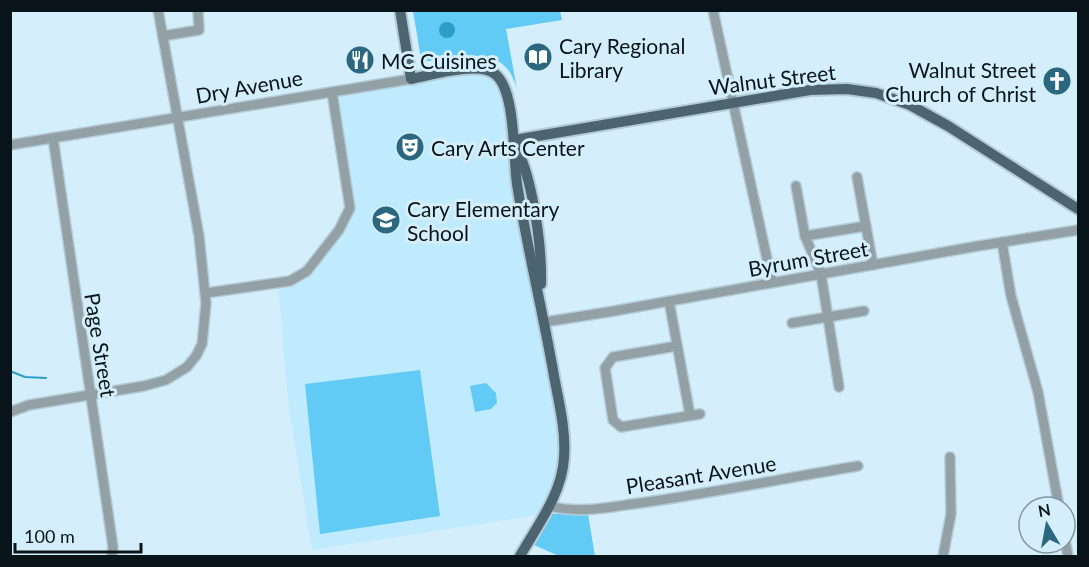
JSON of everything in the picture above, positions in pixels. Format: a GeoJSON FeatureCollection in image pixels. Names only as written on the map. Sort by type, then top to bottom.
{"type":"FeatureCollection","features":[{"type":"Feature","properties":{"kind":"main road"},"geometry":{"type":"LineString","coordinates":[[400,10],[411,79]]}},
{"type":"Feature","properties":{"kind":"main road","name":"Dry Avenue"},"geometry":{"type":"LineString","coordinates":[[411,79],[473,68],[494,73],[506,88],[514,142]]}},
{"type":"Feature","properties":{"kind":"main road","name":"Walnut Street"},"geometry":{"type":"LineString","coordinates":[[514,142],[810,90],[832,88],[876,93],[919,109],[1078,209]]}},
{"type":"Feature","properties":{"kind":"main road"},"geometry":{"type":"LineString","coordinates":[[514,142],[525,233],[542,304],[565,437],[561,479],[549,506],[520,556]]}},
{"type":"Feature","properties":{"kind":"street"},"geometry":{"type":"LineString","coordinates":[[10,412],[29,405],[155,383],[187,367],[199,351],[204,336],[206,293],[199,236],[158,10]]}},
{"type":"Feature","properties":{"kind":"street"},"geometry":{"type":"LineString","coordinates":[[163,36],[199,30],[198,10]]}},
{"type":"Feature","properties":{"kind":"street"},"geometry":{"type":"LineString","coordinates":[[713,10],[772,282]]}},
{"type":"Feature","properties":{"kind":"street","name":"Dry Avenue"},"geometry":{"type":"LineString","coordinates":[[10,145],[411,79]]}},
{"type":"Feature","properties":{"kind":"street"},"geometry":{"type":"LineString","coordinates":[[206,293],[290,281],[307,271],[339,230],[349,212],[350,199],[332,92]]}},
{"type":"Feature","properties":{"kind":"street","name":"Page Street"},"geometry":{"type":"LineString","coordinates":[[53,138],[113,547],[112,556]]}},
{"type":"Feature","properties":{"kind":"street"},"geometry":{"type":"LineString","coordinates":[[857,177],[873,265]]}},
{"type":"Feature","properties":{"kind":"street"},"geometry":{"type":"LineString","coordinates":[[796,186],[805,236],[821,274],[839,387]]}},
{"type":"Feature","properties":{"kind":"street"},"geometry":{"type":"LineString","coordinates":[[805,236],[866,226]]}},
{"type":"Feature","properties":{"kind":"street","name":"Byrum Street"},"geometry":{"type":"LineString","coordinates":[[544,322],[1078,230]]}},
{"type":"Feature","properties":{"kind":"street"},"geometry":{"type":"LineString","coordinates":[[1002,242],[1011,296],[1038,392],[1057,495]]}},
{"type":"Feature","properties":{"kind":"street"},"geometry":{"type":"LineString","coordinates":[[669,301],[690,415]]}},
{"type":"Feature","properties":{"kind":"street"},"geometry":{"type":"LineString","coordinates":[[792,323],[864,311]]}},
{"type":"Feature","properties":{"kind":"street"},"geometry":{"type":"LineString","coordinates":[[677,346],[613,357],[608,362],[604,369],[613,420],[621,427],[700,414]]}},
{"type":"Feature","properties":{"kind":"street"},"geometry":{"type":"LineString","coordinates":[[943,556],[951,514],[950,458]]}},
{"type":"Feature","properties":{"kind":"street","name":"Pleasant Avenue"},"geometry":{"type":"LineString","coordinates":[[549,506],[571,511],[594,510],[704,494],[858,465]]}},
{"type":"Feature","properties":{"kind":"shaded area"},"geometry":{"type":"Polygon","coordinates":[[[413,11],[560,11],[562,20],[506,29],[517,89],[512,76],[505,67],[488,57],[467,56],[429,61],[421,59],[413,11]]]}},
{"type":"Feature","properties":{"kind":"shaded area"},"geometry":{"type":"Polygon","coordinates":[[[447,22],[455,30],[447,38],[439,30],[447,22]]]}},
{"type":"Feature","properties":{"kind":"shaded area"},"geometry":{"type":"Polygon","coordinates":[[[473,68],[503,83],[565,455],[544,514],[312,550],[288,402],[278,284],[302,275],[349,212],[332,92],[473,68]]]}},
{"type":"Feature","properties":{"kind":"shaded area"},"geometry":{"type":"Polygon","coordinates":[[[420,370],[440,516],[320,534],[305,384],[420,370]]]}},
{"type":"Feature","properties":{"kind":"shaded area"},"geometry":{"type":"Polygon","coordinates":[[[486,383],[496,393],[497,403],[491,409],[475,412],[470,386],[486,383]]]}},
{"type":"Feature","properties":{"kind":"shaded area"},"geometry":{"type":"Polygon","coordinates":[[[551,514],[588,514],[595,556],[559,556],[534,545],[551,514]]]}},
{"type":"Feature","properties":{"kind":"waterway"},"geometry":{"type":"LineString","coordinates":[[10,371],[25,377],[46,378]]}},
{"type":"Feature","properties":{"kind":"place","name":"Cary Regional Library"},"geometry":{"type":"Point","coordinates":[538,57]}},
{"type":"Feature","properties":{"kind":"place","name":"MC Cuisines"},"geometry":{"type":"Point","coordinates":[360,60]}},
{"type":"Feature","properties":{"kind":"place","name":"Walnut Street Church of Christ"},"geometry":{"type":"Point","coordinates":[1057,81]}},
{"type":"Feature","properties":{"kind":"place","name":"Cary Arts Center"},"geometry":{"type":"Point","coordinates":[410,147]}},
{"type":"Feature","properties":{"kind":"place","name":"Cary Elementary School"},"geometry":{"type":"Point","coordinates":[386,220]}}]}
